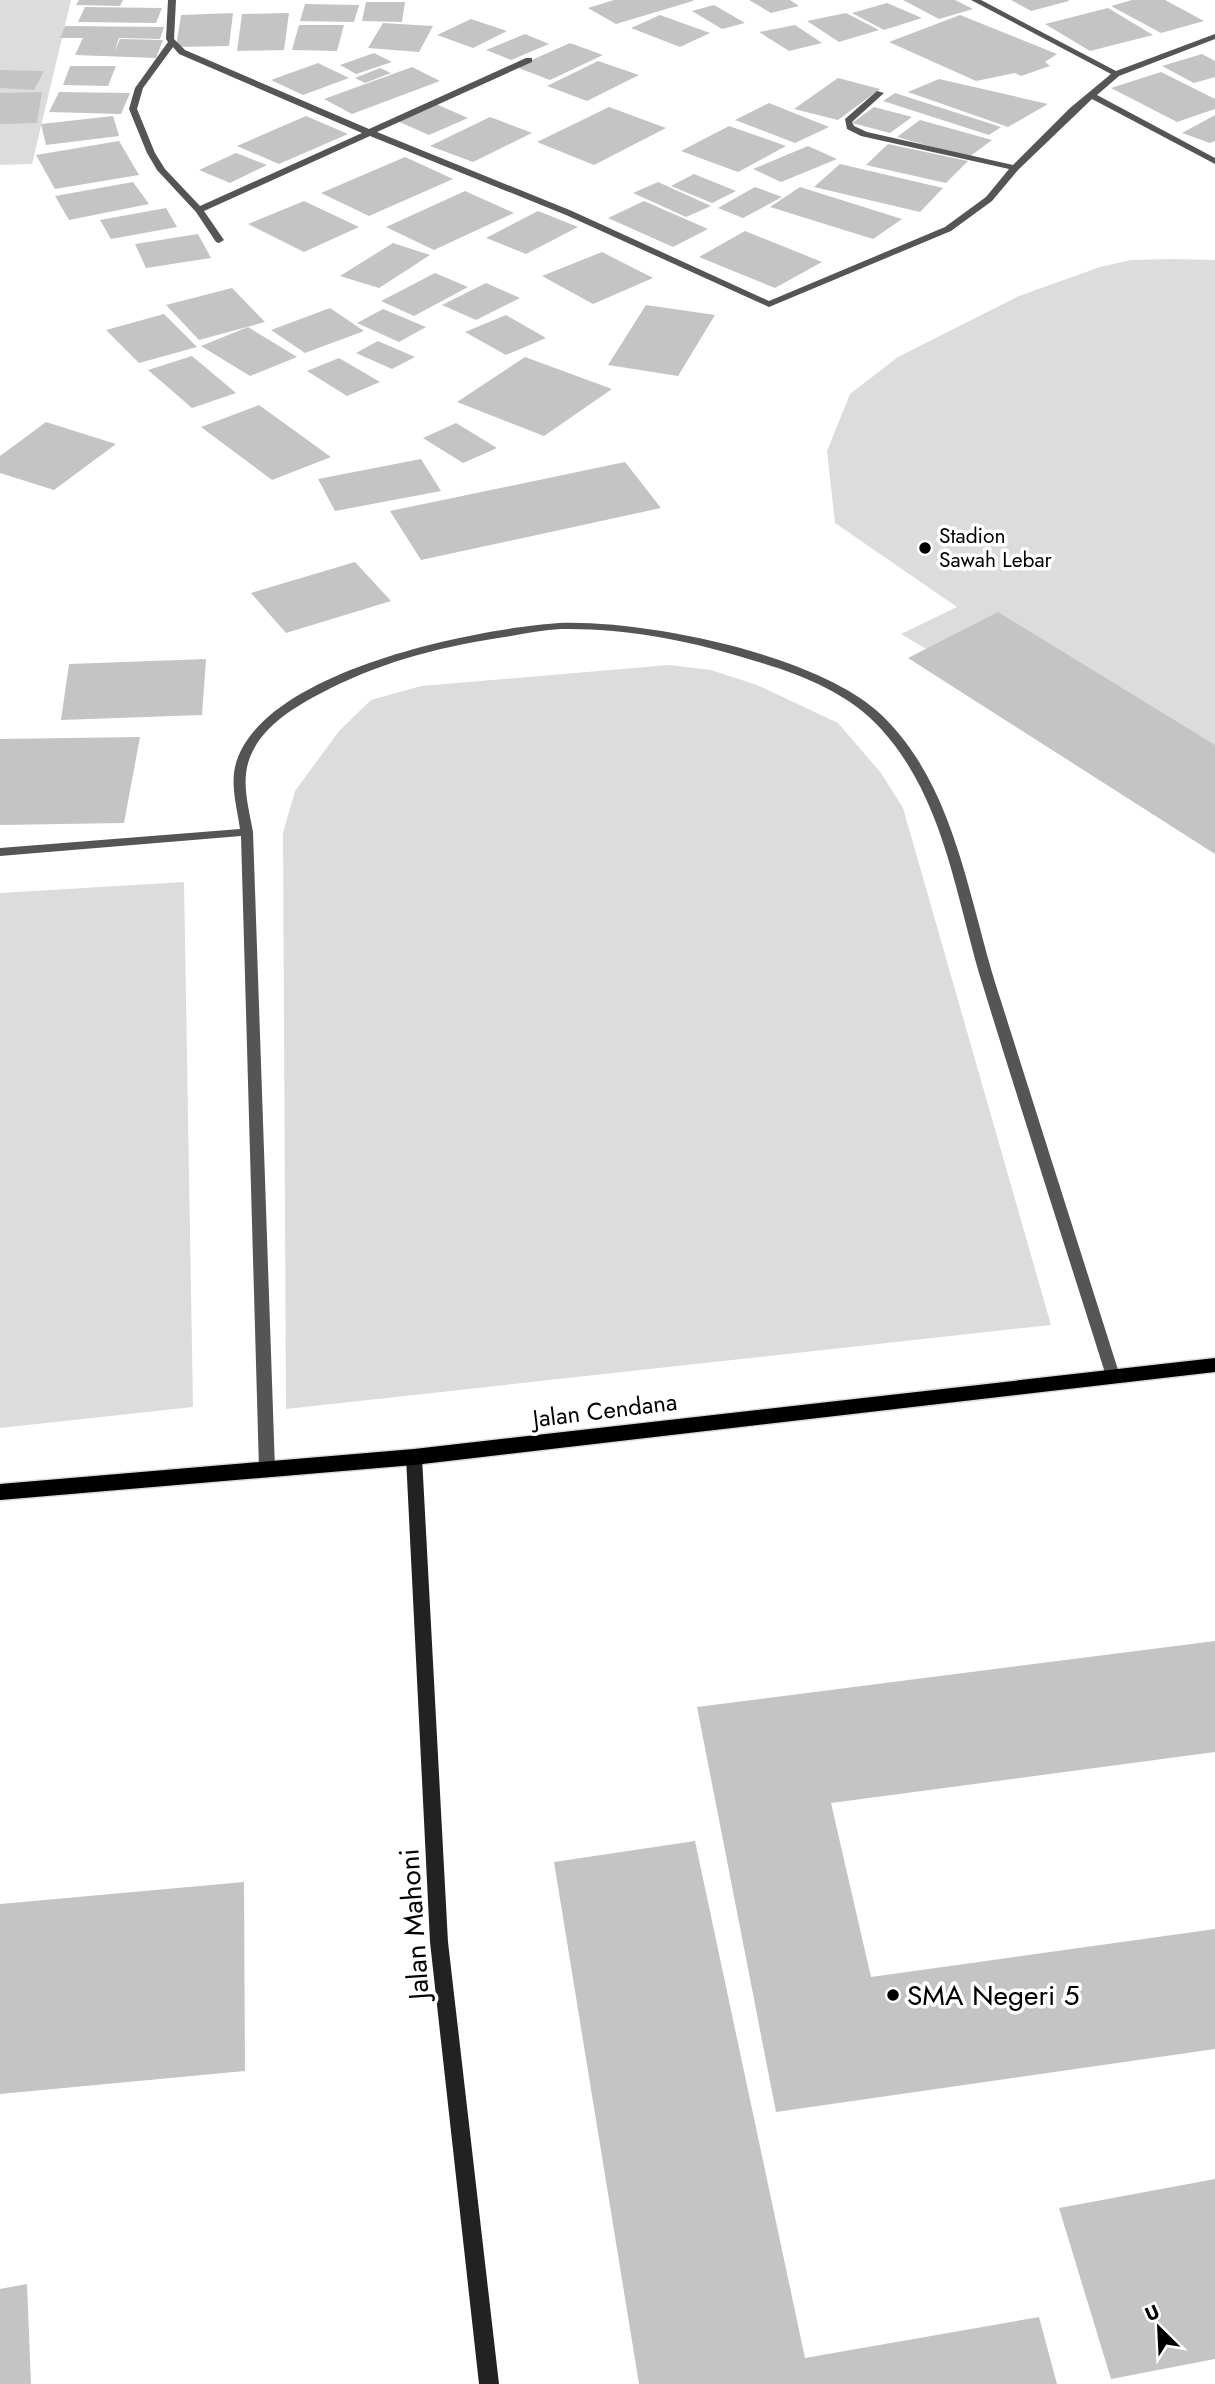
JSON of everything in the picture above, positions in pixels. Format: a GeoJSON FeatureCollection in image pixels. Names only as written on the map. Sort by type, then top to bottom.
{"type":"FeatureCollection","features":[{"type":"Feature","properties":{"kind":"main road","name":"Jalan Cendana"},"geometry":{"type":"LineString","coordinates":[[0,1492],[414,1457],[1215,1365]]}},
{"type":"Feature","properties":{"kind":"street"},"geometry":{"type":"LineString","coordinates":[[172,0],[170,39],[182,52],[221,71],[569,213],[769,304],[948,229],[989,199],[1015,168],[1073,110],[1116,74],[1215,36]]}},
{"type":"Feature","properties":{"kind":"street"},"geometry":{"type":"LineString","coordinates":[[975,0],[1116,74]]}},
{"type":"Feature","properties":{"kind":"street"},"geometry":{"type":"LineString","coordinates":[[172,43],[139,88],[133,108],[151,153],[161,170],[199,210],[219,240]]}},
{"type":"Feature","properties":{"kind":"street"},"geometry":{"type":"LineString","coordinates":[[199,210],[529,60]]}},
{"type":"Feature","properties":{"kind":"street"},"geometry":{"type":"LineString","coordinates":[[880,93],[848,121],[850,127],[864,134],[1015,168]]}},
{"type":"Feature","properties":{"kind":"street"},"geometry":{"type":"LineString","coordinates":[[1091,96],[1215,161]]}},
{"type":"Feature","properties":{"kind":"street"},"geometry":{"type":"LineString","coordinates":[[267,1469],[247,832],[239,778],[242,761],[250,743],[262,729],[291,706],[333,682],[390,659],[435,647],[491,635],[562,626],[631,630],[688,638],[738,651],[817,679],[852,699],[880,720],[912,759],[939,814],[979,955],[1113,1376]]}},
{"type":"Feature","properties":{"kind":"street"},"geometry":{"type":"LineString","coordinates":[[0,852],[247,832]]}},
{"type":"Feature","properties":{"kind":"street","name":"Jalan Mahoni"},"geometry":{"type":"LineString","coordinates":[[414,1457],[439,1942],[489,2384]]}},
{"type":"Feature","properties":{"kind":"shaded area"},"geometry":{"type":"Polygon","coordinates":[[[0,0],[71,0],[32,164],[0,165],[0,0]]]}},
{"type":"Feature","properties":{"kind":"shaded area"},"geometry":{"type":"Polygon","coordinates":[[[1131,260],[1215,260],[1215,820],[901,634],[957,607],[835,523],[827,451],[850,394],[898,357],[1019,296],[1100,267],[1131,260]]]}},
{"type":"Feature","properties":{"kind":"shaded area"},"geometry":{"type":"Polygon","coordinates":[[[669,665],[711,670],[757,685],[838,723],[881,773],[903,808],[1051,1325],[286,1409],[283,833],[295,791],[339,731],[371,700],[421,686],[669,665]]]}},
{"type":"Feature","properties":{"kind":"shaded area"},"geometry":{"type":"Polygon","coordinates":[[[184,882],[193,1407],[0,1428],[0,893],[184,882]]]}},
{"type":"Feature","properties":{"kind":"building"},"geometry":{"type":"Polygon","coordinates":[[[79,0],[123,0],[120,6],[76,5],[79,0]]]}},
{"type":"Feature","properties":{"kind":"building"},"geometry":{"type":"Polygon","coordinates":[[[614,0],[693,1],[616,24],[588,8],[614,0]]]}},
{"type":"Feature","properties":{"kind":"building"},"geometry":{"type":"Polygon","coordinates":[[[749,0],[790,0],[799,6],[771,13],[749,0]]]}},
{"type":"Feature","properties":{"kind":"building"},"geometry":{"type":"Polygon","coordinates":[[[903,0],[955,0],[973,9],[939,19],[903,0]]]}},
{"type":"Feature","properties":{"kind":"building"},"geometry":{"type":"Polygon","coordinates":[[[1011,0],[1068,0],[1069,1],[1031,11],[1011,0]]]}},
{"type":"Feature","properties":{"kind":"building"},"geometry":{"type":"Polygon","coordinates":[[[1132,0],[1165,0],[1204,21],[1161,33],[1111,6],[1132,0]]]}},
{"type":"Feature","properties":{"kind":"building"},"geometry":{"type":"Polygon","coordinates":[[[366,2],[405,2],[402,22],[362,21],[366,2]]]}},
{"type":"Feature","properties":{"kind":"building"},"geometry":{"type":"Polygon","coordinates":[[[887,3],[922,18],[884,30],[852,13],[887,3]]]}},
{"type":"Feature","properties":{"kind":"building"},"geometry":{"type":"Polygon","coordinates":[[[305,4],[359,5],[354,22],[300,21],[305,4]]]}},
{"type":"Feature","properties":{"kind":"building"},"geometry":{"type":"Polygon","coordinates":[[[714,5],[745,23],[722,29],[692,11],[714,5]]]}},
{"type":"Feature","properties":{"kind":"building"},"geometry":{"type":"Polygon","coordinates":[[[85,7],[162,8],[156,23],[78,22],[85,7]]]}},
{"type":"Feature","properties":{"kind":"building"},"geometry":{"type":"Polygon","coordinates":[[[1108,8],[1153,35],[1090,51],[1045,24],[1108,8]]]}},
{"type":"Feature","properties":{"kind":"building"},"geometry":{"type":"Polygon","coordinates":[[[233,13],[229,46],[176,47],[181,15],[233,13]]]}},
{"type":"Feature","properties":{"kind":"building"},"geometry":{"type":"Polygon","coordinates":[[[289,13],[284,50],[237,51],[242,14],[289,13]]]}},
{"type":"Feature","properties":{"kind":"building"},"geometry":{"type":"Polygon","coordinates":[[[846,13],[879,30],[839,42],[807,21],[846,13]]]}},
{"type":"Feature","properties":{"kind":"building"},"geometry":{"type":"Polygon","coordinates":[[[660,15],[710,33],[680,47],[631,28],[660,15]]]}},
{"type":"Feature","properties":{"kind":"building"},"geometry":{"type":"Polygon","coordinates":[[[960,15],[1057,54],[1045,62],[1050,66],[1021,76],[1015,73],[976,81],[889,42],[960,15]]]}},
{"type":"Feature","properties":{"kind":"building"},"geometry":{"type":"Polygon","coordinates":[[[471,19],[507,31],[473,48],[437,35],[471,19]]]}},
{"type":"Feature","properties":{"kind":"building"},"geometry":{"type":"Polygon","coordinates":[[[383,23],[433,26],[419,52],[368,48],[383,23]]]}},
{"type":"Feature","properties":{"kind":"building"},"geometry":{"type":"Polygon","coordinates":[[[299,25],[344,25],[337,51],[292,50],[299,25]]]}},
{"type":"Feature","properties":{"kind":"building"},"geometry":{"type":"Polygon","coordinates":[[[795,25],[822,43],[789,51],[759,32],[795,25]]]}},
{"type":"Feature","properties":{"kind":"building"},"geometry":{"type":"Polygon","coordinates":[[[65,26],[164,27],[160,39],[119,38],[114,52],[120,39],[163,40],[156,58],[75,55],[83,38],[60,38],[65,26]]]}},
{"type":"Feature","properties":{"kind":"building"},"geometry":{"type":"Polygon","coordinates":[[[525,34],[549,44],[511,60],[486,50],[525,34]]]}},
{"type":"Feature","properties":{"kind":"building"},"geometry":{"type":"Polygon","coordinates":[[[570,43],[603,55],[550,80],[516,67],[570,43]]]}},
{"type":"Feature","properties":{"kind":"building"},"geometry":{"type":"Polygon","coordinates":[[[374,53],[392,62],[356,74],[340,65],[374,53]]]}},
{"type":"Feature","properties":{"kind":"building"},"geometry":{"type":"Polygon","coordinates":[[[1202,54],[1215,61],[1215,77],[1194,83],[1162,66],[1202,54]]]}},
{"type":"Feature","properties":{"kind":"building"},"geometry":{"type":"Polygon","coordinates":[[[598,61],[639,75],[587,101],[547,86],[598,61]]]}},
{"type":"Feature","properties":{"kind":"building"},"geometry":{"type":"Polygon","coordinates":[[[318,63],[349,78],[303,95],[271,80],[318,63]]]}},
{"type":"Feature","properties":{"kind":"building"},"geometry":{"type":"Polygon","coordinates":[[[70,66],[116,66],[108,86],[63,85],[70,66]]]}},
{"type":"Feature","properties":{"kind":"building"},"geometry":{"type":"Polygon","coordinates":[[[412,67],[440,81],[352,114],[324,99],[412,67]]]}},
{"type":"Feature","properties":{"kind":"building"},"geometry":{"type":"Polygon","coordinates":[[[380,68],[391,73],[365,83],[355,78],[380,68]]]}},
{"type":"Feature","properties":{"kind":"building"},"geometry":{"type":"Polygon","coordinates":[[[0,70],[44,71],[34,90],[0,88],[0,70]]]}},
{"type":"Feature","properties":{"kind":"building"},"geometry":{"type":"Polygon","coordinates":[[[1161,72],[1215,99],[1215,109],[1177,122],[1111,88],[1161,72]]]}},
{"type":"Feature","properties":{"kind":"building"},"geometry":{"type":"Polygon","coordinates":[[[838,78],[880,89],[838,120],[794,109],[838,78]]]}},
{"type":"Feature","properties":{"kind":"building"},"geometry":{"type":"Polygon","coordinates":[[[939,79],[1048,104],[1008,127],[908,92],[939,79]]]}},
{"type":"Feature","properties":{"kind":"building"},"geometry":{"type":"Polygon","coordinates":[[[42,92],[37,123],[0,124],[0,93],[42,92]]]}},
{"type":"Feature","properties":{"kind":"building"},"geometry":{"type":"Polygon","coordinates":[[[59,92],[130,93],[121,114],[49,112],[59,92]]]}},
{"type":"Feature","properties":{"kind":"building"},"geometry":{"type":"Polygon","coordinates":[[[895,93],[1001,127],[989,135],[883,101],[895,93]]]}},
{"type":"Feature","properties":{"kind":"building"},"geometry":{"type":"Polygon","coordinates":[[[769,103],[829,127],[795,143],[735,120],[769,103]]]}},
{"type":"Feature","properties":{"kind":"building"},"geometry":{"type":"Polygon","coordinates":[[[436,104],[468,118],[429,135],[397,121],[436,104]]]}},
{"type":"Feature","properties":{"kind":"building"},"geometry":{"type":"Polygon","coordinates":[[[609,107],[666,128],[594,165],[537,142],[609,107]]]}},
{"type":"Feature","properties":{"kind":"building"},"geometry":{"type":"Polygon","coordinates":[[[874,107],[912,117],[890,133],[852,123],[874,107]]]}},
{"type":"Feature","properties":{"kind":"building"},"geometry":{"type":"Polygon","coordinates":[[[1215,115],[1215,141],[1210,143],[1182,133],[1215,115]]]}},
{"type":"Feature","properties":{"kind":"building"},"geometry":{"type":"Polygon","coordinates":[[[113,116],[119,136],[46,145],[41,124],[113,116]]]}},
{"type":"Feature","properties":{"kind":"building"},"geometry":{"type":"Polygon","coordinates":[[[306,116],[348,134],[279,164],[237,146],[306,116]]]}},
{"type":"Feature","properties":{"kind":"building"},"geometry":{"type":"Polygon","coordinates":[[[490,117],[532,133],[473,162],[430,146],[490,117]]]}},
{"type":"Feature","properties":{"kind":"building"},"geometry":{"type":"Polygon","coordinates":[[[920,120],[992,140],[969,157],[897,137],[920,120]]]}},
{"type":"Feature","properties":{"kind":"building"},"geometry":{"type":"Polygon","coordinates":[[[729,126],[786,146],[738,172],[681,151],[729,126]]]}},
{"type":"Feature","properties":{"kind":"building"},"geometry":{"type":"Polygon","coordinates":[[[119,141],[139,175],[55,189],[36,155],[119,141]]]}},
{"type":"Feature","properties":{"kind":"building"},"geometry":{"type":"Polygon","coordinates":[[[888,144],[968,161],[946,183],[866,165],[888,144]]]}},
{"type":"Feature","properties":{"kind":"building"},"geometry":{"type":"Polygon","coordinates":[[[808,146],[837,159],[781,182],[753,169],[808,146]]]}},
{"type":"Feature","properties":{"kind":"building"},"geometry":{"type":"Polygon","coordinates":[[[236,153],[267,165],[230,183],[199,170],[236,153]]]}},
{"type":"Feature","properties":{"kind":"building"},"geometry":{"type":"Polygon","coordinates":[[[405,157],[453,179],[369,216],[321,193],[405,157]]]}},
{"type":"Feature","properties":{"kind":"building"},"geometry":{"type":"Polygon","coordinates":[[[840,164],[943,188],[920,212],[814,187],[840,164]]]}},
{"type":"Feature","properties":{"kind":"building"},"geometry":{"type":"Polygon","coordinates":[[[694,174],[736,191],[712,203],[671,186],[694,174]]]}},
{"type":"Feature","properties":{"kind":"building"},"geometry":{"type":"Polygon","coordinates":[[[133,182],[149,204],[69,220],[55,196],[133,182]]]}},
{"type":"Feature","properties":{"kind":"building"},"geometry":{"type":"Polygon","coordinates":[[[658,182],[711,206],[686,217],[633,193],[658,182]]]}},
{"type":"Feature","properties":{"kind":"building"},"geometry":{"type":"Polygon","coordinates":[[[755,187],[782,197],[743,218],[718,208],[755,187]]]}},
{"type":"Feature","properties":{"kind":"building"},"geometry":{"type":"Polygon","coordinates":[[[800,187],[902,219],[873,239],[770,207],[800,187]]]}},
{"type":"Feature","properties":{"kind":"building"},"geometry":{"type":"Polygon","coordinates":[[[465,191],[514,213],[434,250],[386,227],[465,191]]]}},
{"type":"Feature","properties":{"kind":"building"},"geometry":{"type":"Polygon","coordinates":[[[304,201],[359,227],[304,252],[248,224],[304,201]]]}},
{"type":"Feature","properties":{"kind":"building"},"geometry":{"type":"Polygon","coordinates":[[[644,201],[708,229],[673,247],[608,218],[644,201]]]}},
{"type":"Feature","properties":{"kind":"building"},"geometry":{"type":"Polygon","coordinates":[[[166,208],[177,227],[111,239],[100,220],[166,208]]]}},
{"type":"Feature","properties":{"kind":"building"},"geometry":{"type":"Polygon","coordinates":[[[538,211],[578,227],[526,254],[486,238],[538,211]]]}},
{"type":"Feature","properties":{"kind":"building"},"geometry":{"type":"Polygon","coordinates":[[[745,231],[822,262],[775,288],[699,257],[745,231]]]}},
{"type":"Feature","properties":{"kind":"building"},"geometry":{"type":"Polygon","coordinates":[[[198,234],[211,258],[146,268],[135,244],[198,234]]]}},
{"type":"Feature","properties":{"kind":"building"},"geometry":{"type":"Polygon","coordinates":[[[393,243],[430,255],[379,288],[340,276],[393,243]]]}},
{"type":"Feature","properties":{"kind":"building"},"geometry":{"type":"Polygon","coordinates":[[[602,252],[653,278],[593,304],[542,276],[602,252]]]}},
{"type":"Feature","properties":{"kind":"building"},"geometry":{"type":"Polygon","coordinates":[[[435,273],[468,287],[414,316],[381,301],[435,273]]]}},
{"type":"Feature","properties":{"kind":"building"},"geometry":{"type":"Polygon","coordinates":[[[486,283],[520,298],[476,320],[442,305],[486,283]]]}},
{"type":"Feature","properties":{"kind":"building"},"geometry":{"type":"Polygon","coordinates":[[[232,288],[265,322],[199,340],[166,305],[232,288]]]}},
{"type":"Feature","properties":{"kind":"building"},"geometry":{"type":"Polygon","coordinates":[[[646,305],[715,315],[678,376],[608,365],[646,305]]]}},
{"type":"Feature","properties":{"kind":"building"},"geometry":{"type":"Polygon","coordinates":[[[330,308],[364,331],[305,353],[271,330],[330,308]]]}},
{"type":"Feature","properties":{"kind":"building"},"geometry":{"type":"Polygon","coordinates":[[[383,309],[426,327],[399,342],[357,323],[383,309]]]}},
{"type":"Feature","properties":{"kind":"building"},"geometry":{"type":"Polygon","coordinates":[[[164,314],[197,347],[139,363],[106,330],[164,314]]]}},
{"type":"Feature","properties":{"kind":"building"},"geometry":{"type":"Polygon","coordinates":[[[506,315],[546,338],[506,355],[465,332],[506,315]]]}},
{"type":"Feature","properties":{"kind":"building"},"geometry":{"type":"Polygon","coordinates":[[[248,327],[297,357],[250,376],[201,346],[248,327]]]}},
{"type":"Feature","properties":{"kind":"building"},"geometry":{"type":"Polygon","coordinates":[[[378,341],[415,357],[392,369],[356,353],[378,341]]]}},
{"type":"Feature","properties":{"kind":"building"},"geometry":{"type":"Polygon","coordinates":[[[192,356],[236,393],[192,408],[148,370],[192,356]]]}},
{"type":"Feature","properties":{"kind":"building"},"geometry":{"type":"Polygon","coordinates":[[[525,357],[612,389],[544,436],[457,402],[525,357]]]}},
{"type":"Feature","properties":{"kind":"building"},"geometry":{"type":"Polygon","coordinates":[[[339,358],[380,382],[347,396],[307,371],[339,358]]]}},
{"type":"Feature","properties":{"kind":"building"},"geometry":{"type":"Polygon","coordinates":[[[259,405],[331,457],[272,480],[201,427],[259,405]]]}},
{"type":"Feature","properties":{"kind":"building"},"geometry":{"type":"Polygon","coordinates":[[[46,422],[116,444],[54,490],[0,473],[0,456],[46,422]]]}},
{"type":"Feature","properties":{"kind":"building"},"geometry":{"type":"Polygon","coordinates":[[[456,423],[497,448],[463,463],[423,438],[456,423]]]}},
{"type":"Feature","properties":{"kind":"building"},"geometry":{"type":"Polygon","coordinates":[[[421,459],[441,491],[335,511],[318,479],[421,459]]]}},
{"type":"Feature","properties":{"kind":"building"},"geometry":{"type":"Polygon","coordinates":[[[625,462],[661,508],[421,560],[390,511],[625,462]]]}},
{"type":"Feature","properties":{"kind":"building"},"geometry":{"type":"Polygon","coordinates":[[[355,562],[391,601],[286,633],[251,593],[355,562]]]}},
{"type":"Feature","properties":{"kind":"building"},"geometry":{"type":"Polygon","coordinates":[[[998,612],[1215,745],[1215,854],[908,658],[998,612]]]}},
{"type":"Feature","properties":{"kind":"building"},"geometry":{"type":"Polygon","coordinates":[[[206,659],[202,715],[61,720],[69,664],[206,659]]]}},
{"type":"Feature","properties":{"kind":"building"},"geometry":{"type":"Polygon","coordinates":[[[140,737],[124,823],[0,825],[0,739],[140,737]]]}},
{"type":"Feature","properties":{"kind":"building"},"geometry":{"type":"Polygon","coordinates":[[[1215,1641],[1215,1752],[831,1803],[871,1977],[1215,1929],[1215,2049],[776,2112],[697,1707],[1215,1641]]]}},
{"type":"Feature","properties":{"kind":"building"},"geometry":{"type":"Polygon","coordinates":[[[695,1841],[805,2358],[1039,2317],[1057,2384],[639,2384],[554,1862],[695,1841]]]}},
{"type":"Feature","properties":{"kind":"building"},"geometry":{"type":"Polygon","coordinates":[[[244,1882],[245,2071],[0,2094],[0,1904],[244,1882]]]}},
{"type":"Feature","properties":{"kind":"building"},"geometry":{"type":"Polygon","coordinates":[[[1215,2179],[1215,2359],[1111,2379],[1059,2208],[1215,2179]]]}},
{"type":"Feature","properties":{"kind":"building"},"geometry":{"type":"Polygon","coordinates":[[[27,2284],[31,2384],[0,2384],[0,2289],[27,2284]]]}},
{"type":"Feature","properties":{"kind":"place","name":"Stadion Sawah Lebar"},"geometry":{"type":"Point","coordinates":[925,548]}},
{"type":"Feature","properties":{"kind":"place","name":"SMA Negeri 5"},"geometry":{"type":"Point","coordinates":[893,1995]}}]}
